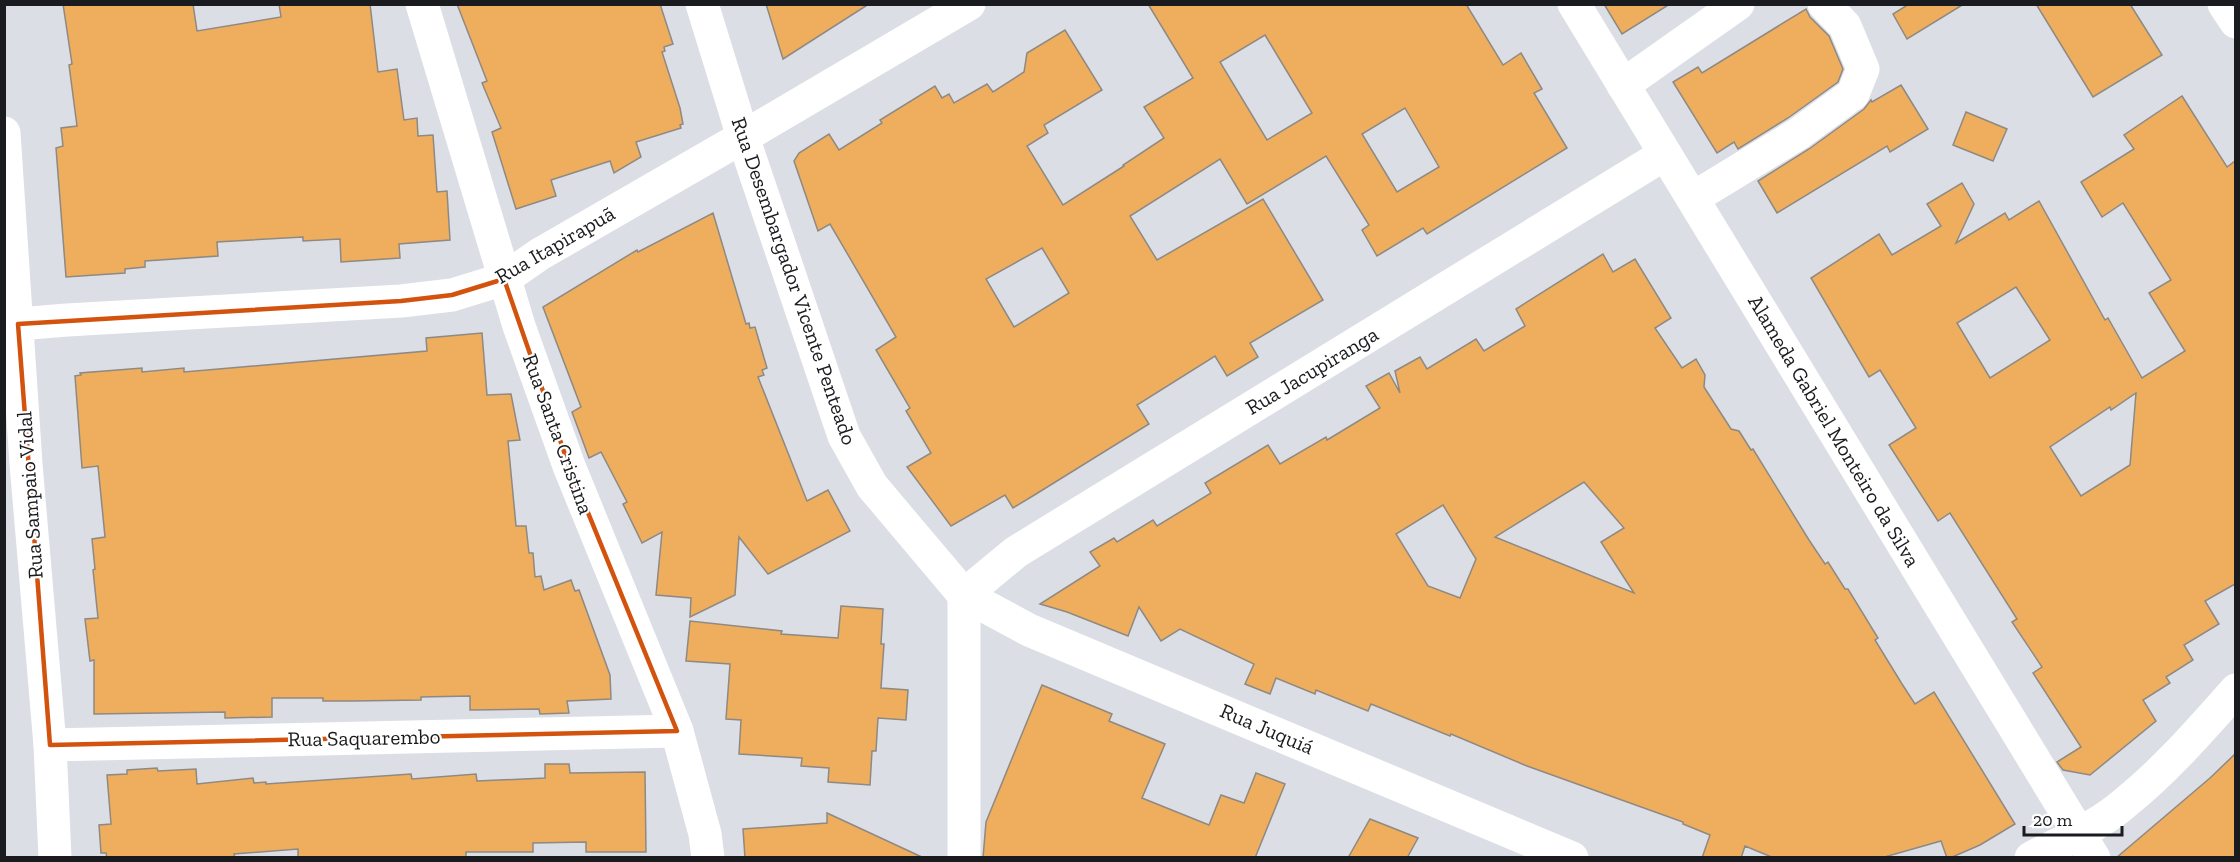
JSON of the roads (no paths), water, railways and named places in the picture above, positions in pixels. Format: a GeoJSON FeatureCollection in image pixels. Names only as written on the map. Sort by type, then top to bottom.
{"type":"FeatureCollection","features":[{"type":"Feature","properties":{"kind":"street","name":"Rua Santa Cristina"},"geometry":{"type":"LineString","coordinates":[[422,4],[504,279],[569,466],[677,731],[705,834],[708,858]]}},
{"type":"Feature","properties":{"kind":"street","name":"Rua Desembargador Vicente Penteado"},"geometry":{"type":"LineString","coordinates":[[702,4],[743,137],[844,436],[872,486],[964,595]]}},
{"type":"Feature","properties":{"kind":"street","name":"Rua Itapirapuã"},"geometry":{"type":"LineString","coordinates":[[18,324],[401,301],[452,295],[504,279],[540,254],[969,4]]}},
{"type":"Feature","properties":{"kind":"street","name":"Alameda Gabriel Monteiro da Silva"},"geometry":{"type":"LineString","coordinates":[[1574,4],[2087,845]]}},
{"type":"Feature","properties":{"kind":"street"},"geometry":{"type":"LineString","coordinates":[[1623,85],[1738,4]]}},
{"type":"Feature","properties":{"kind":"street"},"geometry":{"type":"LineString","coordinates":[[1693,198],[1798,134],[1852,94],[1863,69],[1845,26],[1824,4]]}},
{"type":"Feature","properties":{"kind":"street"},"geometry":{"type":"LineString","coordinates":[[2224,4],[2235,22]]}},
{"type":"Feature","properties":{"kind":"street","name":"Rua Sampaio Vidal"},"geometry":{"type":"LineString","coordinates":[[4,133],[27,475],[50,745],[55,858]]}},
{"type":"Feature","properties":{"kind":"street","name":"Rua Jacupiranga"},"geometry":{"type":"LineString","coordinates":[[964,595],[1016,552],[1665,154]]}},
{"type":"Feature","properties":{"kind":"street"},"geometry":{"type":"LineString","coordinates":[[964,595],[964,858]]}},
{"type":"Feature","properties":{"kind":"street","name":"Rua Juquiá"},"geometry":{"type":"LineString","coordinates":[[964,595],[1029,630],[1572,858]]}},
{"type":"Feature","properties":{"kind":"street"},"geometry":{"type":"LineString","coordinates":[[2031,858],[2087,845],[2125,804],[2176,755],[2235,690]]}},
{"type":"Feature","properties":{"kind":"street","name":"Rua Saquarembo"},"geometry":{"type":"LineString","coordinates":[[50,745],[677,731]]}}]}
